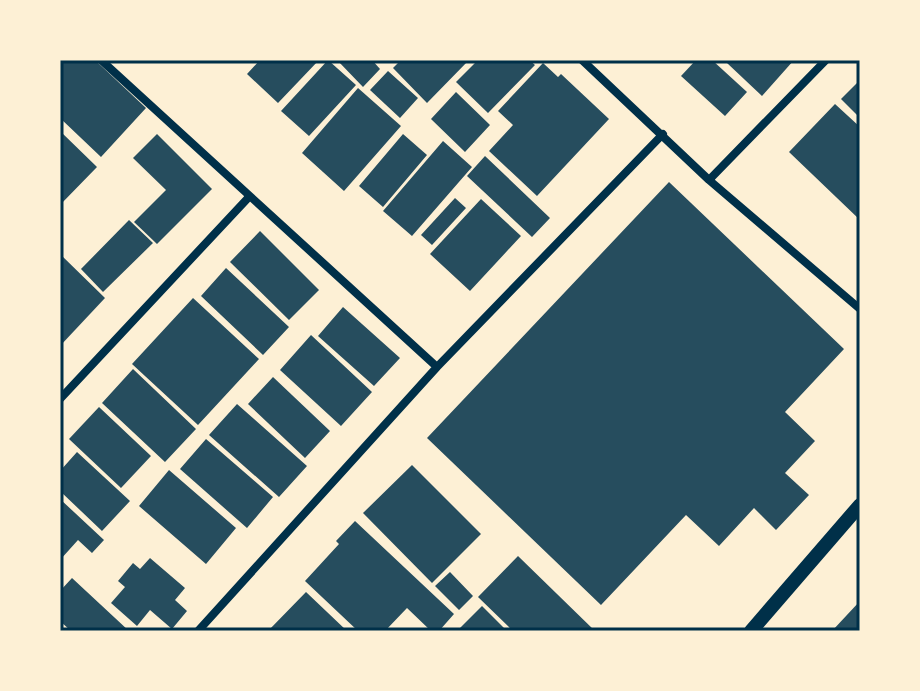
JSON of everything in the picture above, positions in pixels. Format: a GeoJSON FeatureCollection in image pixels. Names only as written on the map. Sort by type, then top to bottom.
{"type":"FeatureCollection","features":[{"type":"Feature","properties":{"kind":"street"},"geometry":{"type":"LineString","coordinates":[[101,60],[248,198],[437,367]]}},
{"type":"Feature","properties":{"kind":"street"},"geometry":{"type":"LineString","coordinates":[[582,60],[709,180],[860,309]]}},
{"type":"Feature","properties":{"kind":"street"},"geometry":{"type":"LineString","coordinates":[[709,180],[826,60]]}},
{"type":"Feature","properties":{"kind":"street"},"geometry":{"type":"LineString","coordinates":[[198,631],[437,367],[663,134]]}},
{"type":"Feature","properties":{"kind":"street"},"geometry":{"type":"LineString","coordinates":[[60,399],[248,198]]}},
{"type":"Feature","properties":{"kind":"street"},"geometry":{"type":"LineString","coordinates":[[751,631],[860,505]]}},
{"type":"Feature","properties":{"kind":"building"},"geometry":{"type":"Polygon","coordinates":[[[60,60],[95,60],[146,108],[101,157],[60,118],[60,60]]]}},
{"type":"Feature","properties":{"kind":"building"},"geometry":{"type":"Polygon","coordinates":[[[260,60],[319,60],[278,103],[247,74],[260,60]]]}},
{"type":"Feature","properties":{"kind":"building"},"geometry":{"type":"Polygon","coordinates":[[[328,60],[356,85],[309,136],[281,111],[328,60]]]}},
{"type":"Feature","properties":{"kind":"building"},"geometry":{"type":"Polygon","coordinates":[[[337,60],[372,60],[380,69],[363,87],[337,60]]]}},
{"type":"Feature","properties":{"kind":"building"},"geometry":{"type":"Polygon","coordinates":[[[401,60],[469,60],[427,103],[393,68],[401,60]]]}},
{"type":"Feature","properties":{"kind":"building"},"geometry":{"type":"Polygon","coordinates":[[[478,60],[529,60],[535,65],[488,113],[456,82],[478,60]]]}},
{"type":"Feature","properties":{"kind":"building"},"geometry":{"type":"Polygon","coordinates":[[[696,60],[712,60],[747,92],[725,116],[681,76],[696,60]]]}},
{"type":"Feature","properties":{"kind":"building"},"geometry":{"type":"Polygon","coordinates":[[[730,60],[794,60],[762,96],[727,63],[730,60]]]}},
{"type":"Feature","properties":{"kind":"building"},"geometry":{"type":"Polygon","coordinates":[[[543,63],[558,77],[561,74],[609,119],[537,196],[489,151],[513,125],[498,111],[543,63]]]}},
{"type":"Feature","properties":{"kind":"building"},"geometry":{"type":"Polygon","coordinates":[[[388,71],[418,98],[400,118],[370,90],[388,71]]]}},
{"type":"Feature","properties":{"kind":"building"},"geometry":{"type":"Polygon","coordinates":[[[860,80],[860,118],[841,99],[860,80]]]}},
{"type":"Feature","properties":{"kind":"building"},"geometry":{"type":"Polygon","coordinates":[[[358,88],[401,126],[344,191],[302,153],[358,88]]]}},
{"type":"Feature","properties":{"kind":"building"},"geometry":{"type":"Polygon","coordinates":[[[456,92],[490,125],[465,152],[431,119],[456,92]]]}},
{"type":"Feature","properties":{"kind":"building"},"geometry":{"type":"Polygon","coordinates":[[[835,104],[860,127],[860,220],[789,152],[835,104]]]}},
{"type":"Feature","properties":{"kind":"building"},"geometry":{"type":"Polygon","coordinates":[[[60,131],[97,167],[60,205],[60,131]]]}},
{"type":"Feature","properties":{"kind":"building"},"geometry":{"type":"Polygon","coordinates":[[[157,134],[212,189],[157,244],[134,222],[166,190],[133,158],[157,134]]]}},
{"type":"Feature","properties":{"kind":"building"},"geometry":{"type":"Polygon","coordinates":[[[403,134],[427,155],[383,207],[359,186],[403,134]]]}},
{"type":"Feature","properties":{"kind":"building"},"geometry":{"type":"Polygon","coordinates":[[[443,141],[472,167],[412,236],[383,211],[443,141]]]}},
{"type":"Feature","properties":{"kind":"building"},"geometry":{"type":"Polygon","coordinates":[[[485,156],[550,218],[532,237],[467,176],[485,156]]]}},
{"type":"Feature","properties":{"kind":"building"},"geometry":{"type":"Polygon","coordinates":[[[669,182],[844,349],[785,412],[815,441],[785,473],[809,495],[776,530],[754,508],[719,546],[686,515],[601,605],[427,438],[669,182]]]}},
{"type":"Feature","properties":{"kind":"building"},"geometry":{"type":"Polygon","coordinates":[[[455,198],[466,208],[432,245],[421,235],[455,198]]]}},
{"type":"Feature","properties":{"kind":"building"},"geometry":{"type":"Polygon","coordinates":[[[481,199],[521,236],[470,291],[430,254],[481,199]]]}},
{"type":"Feature","properties":{"kind":"building"},"geometry":{"type":"Polygon","coordinates":[[[129,220],[153,243],[103,292],[81,269],[129,220]]]}},
{"type":"Feature","properties":{"kind":"building"},"geometry":{"type":"Polygon","coordinates":[[[260,231],[319,290],[289,320],[230,262],[260,231]]]}},
{"type":"Feature","properties":{"kind":"building"},"geometry":{"type":"Polygon","coordinates":[[[60,254],[105,298],[60,346],[60,254]]]}},
{"type":"Feature","properties":{"kind":"building"},"geometry":{"type":"Polygon","coordinates":[[[226,268],[289,327],[263,355],[201,296],[226,268]]]}},
{"type":"Feature","properties":{"kind":"building"},"geometry":{"type":"Polygon","coordinates":[[[193,298],[259,359],[198,425],[132,364],[193,298]]]}},
{"type":"Feature","properties":{"kind":"building"},"geometry":{"type":"Polygon","coordinates":[[[343,307],[400,358],[374,386],[318,336],[343,307]]]}},
{"type":"Feature","properties":{"kind":"building"},"geometry":{"type":"Polygon","coordinates":[[[311,335],[372,392],[341,426],[280,370],[311,335]]]}},
{"type":"Feature","properties":{"kind":"building"},"geometry":{"type":"Polygon","coordinates":[[[133,369],[196,429],[165,462],[102,403],[133,369]]]}},
{"type":"Feature","properties":{"kind":"building"},"geometry":{"type":"Polygon","coordinates":[[[273,377],[330,431],[305,458],[248,404],[273,377]]]}},
{"type":"Feature","properties":{"kind":"building"},"geometry":{"type":"Polygon","coordinates":[[[237,404],[307,466],[279,497],[209,435],[237,404]]]}},
{"type":"Feature","properties":{"kind":"building"},"geometry":{"type":"Polygon","coordinates":[[[99,407],[151,456],[121,488],[69,439],[99,407]]]}},
{"type":"Feature","properties":{"kind":"building"},"geometry":{"type":"Polygon","coordinates":[[[206,439],[273,497],[247,528],[180,469],[206,439]]]}},
{"type":"Feature","properties":{"kind":"building"},"geometry":{"type":"Polygon","coordinates":[[[77,452],[130,501],[102,531],[60,491],[60,471],[77,452]]]}},
{"type":"Feature","properties":{"kind":"building"},"geometry":{"type":"Polygon","coordinates":[[[412,465],[481,534],[432,583],[363,513],[412,465]]]}},
{"type":"Feature","properties":{"kind":"building"},"geometry":{"type":"Polygon","coordinates":[[[169,470],[236,528],[206,564],[139,506],[169,470]]]}},
{"type":"Feature","properties":{"kind":"building"},"geometry":{"type":"Polygon","coordinates":[[[60,499],[104,540],[92,553],[78,540],[60,560],[60,499]]]}},
{"type":"Feature","properties":{"kind":"building"},"geometry":{"type":"Polygon","coordinates":[[[355,521],[454,614],[439,631],[431,631],[407,608],[385,631],[358,631],[305,581],[339,544],[336,541],[355,521]]]}},
{"type":"Feature","properties":{"kind":"building"},"geometry":{"type":"Polygon","coordinates":[[[518,556],[595,631],[513,631],[478,597],[518,556]]]}},
{"type":"Feature","properties":{"kind":"building"},"geometry":{"type":"Polygon","coordinates":[[[150,558],[185,588],[175,600],[187,611],[172,629],[150,610],[137,626],[111,603],[125,587],[118,581],[133,563],[140,569],[150,558]]]}},
{"type":"Feature","properties":{"kind":"building"},"geometry":{"type":"Polygon","coordinates":[[[450,572],[473,596],[459,610],[435,586],[450,572]]]}},
{"type":"Feature","properties":{"kind":"building"},"geometry":{"type":"Polygon","coordinates":[[[72,578],[129,631],[71,631],[60,621],[60,591],[72,578]]]}},
{"type":"Feature","properties":{"kind":"building"},"geometry":{"type":"Polygon","coordinates":[[[306,592],[347,631],[268,631],[306,592]]]}},
{"type":"Feature","properties":{"kind":"building"},"geometry":{"type":"Polygon","coordinates":[[[860,601],[860,631],[832,631],[860,601]]]}},
{"type":"Feature","properties":{"kind":"building"},"geometry":{"type":"Polygon","coordinates":[[[482,606],[507,631],[457,631],[482,606]]]}}]}
